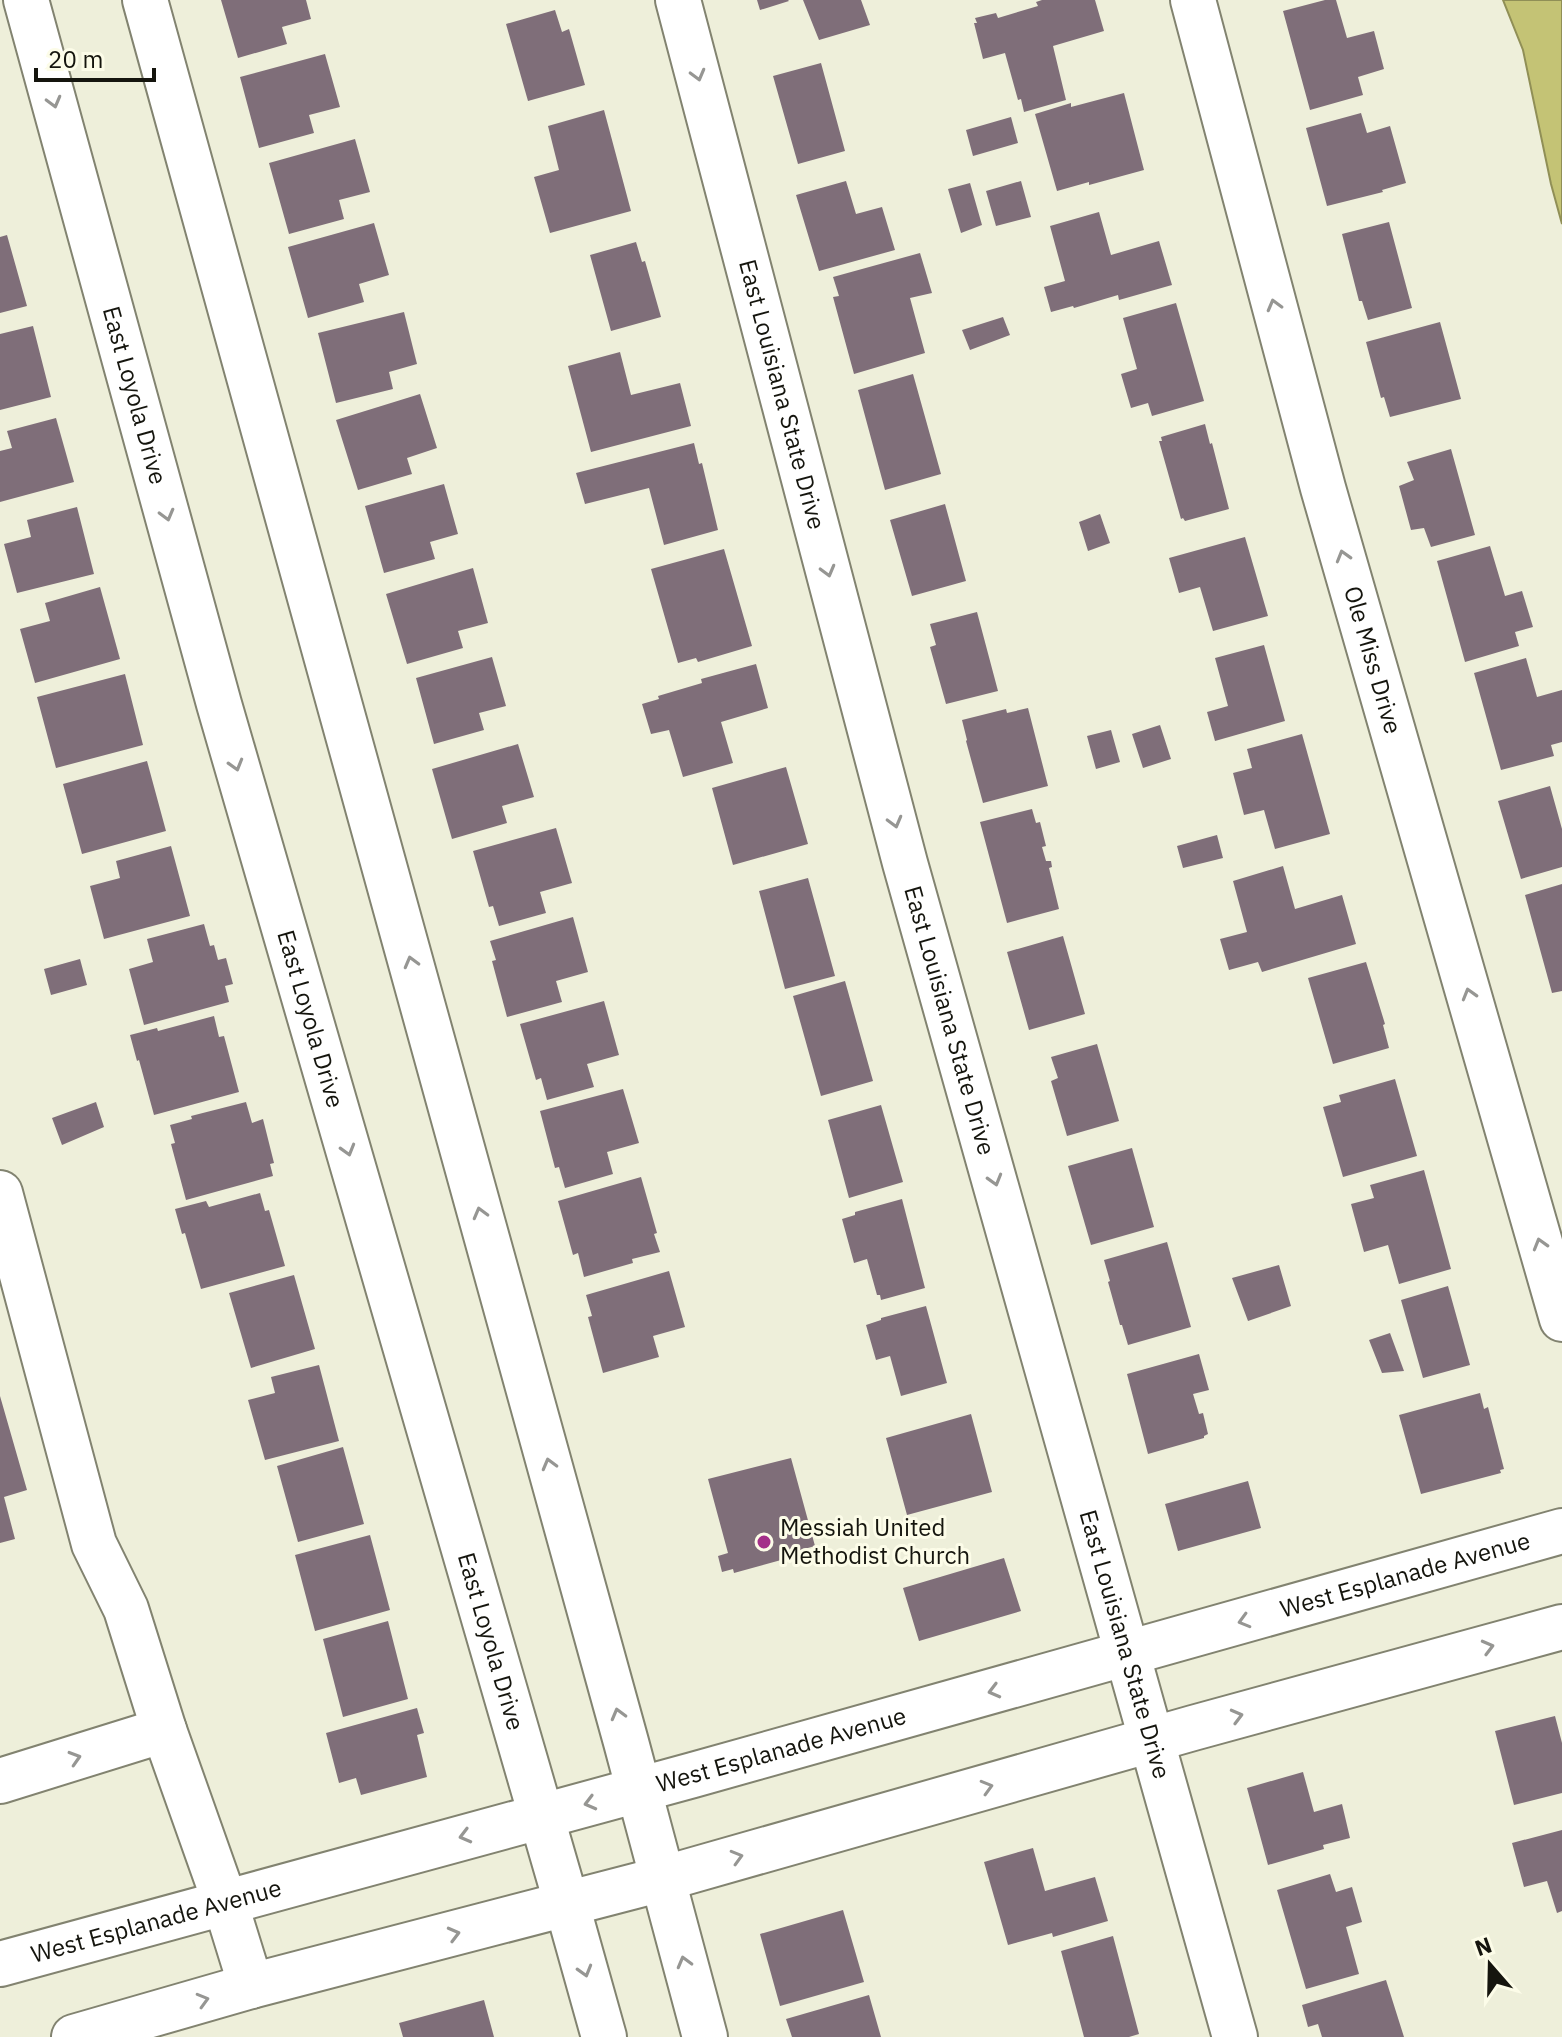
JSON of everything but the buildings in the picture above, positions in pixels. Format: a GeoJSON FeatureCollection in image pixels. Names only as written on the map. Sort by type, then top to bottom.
{"type":"FeatureCollection","features":[{"type":"Feature","properties":{"kind":"street","name":"East Loyola Drive"},"geometry":{"type":"LineString","coordinates":[[26,0],[219,704],[604,2037]]}},
{"type":"Feature","properties":{"kind":"street"},"geometry":{"type":"LineString","coordinates":[[145,0],[705,2037]]}},
{"type":"Feature","properties":{"kind":"street","name":"East Louisiana State Drive"},"geometry":{"type":"LineString","coordinates":[[678,0],[905,863],[1235,2037]]}},
{"type":"Feature","properties":{"kind":"street","name":"Ole Miss Drive"},"geometry":{"type":"LineString","coordinates":[[1193,0],[1323,488],[1562,1319]]}},
{"type":"Feature","properties":{"kind":"street"},"geometry":{"type":"LineString","coordinates":[[0,1193],[94,1544],[129,1617],[251,1986]]}},
{"type":"Feature","properties":{"kind":"street","name":"West Esplanade Avenue"},"geometry":{"type":"LineString","coordinates":[[0,1964],[639,1790],[1562,1531]]}},
{"type":"Feature","properties":{"kind":"street"},"geometry":{"type":"LineString","coordinates":[[74,2037],[166,2024],[251,1986],[662,1879],[1562,1627]]}},
{"type":"Feature","properties":{"kind":"street"},"geometry":{"type":"LineString","coordinates":[[0,1781],[164,1730]]}},
{"type":"Feature","properties":{"kind":"shaded area"},"geometry":{"type":"Polygon","coordinates":[[[1503,0],[1562,0],[1562,224],[1523,50],[1503,0]]]}},
{"type":"Feature","properties":{"kind":"place","name":"Messiah United Methodist Church"},"geometry":{"type":"Point","coordinates":[764,1542]}}]}
